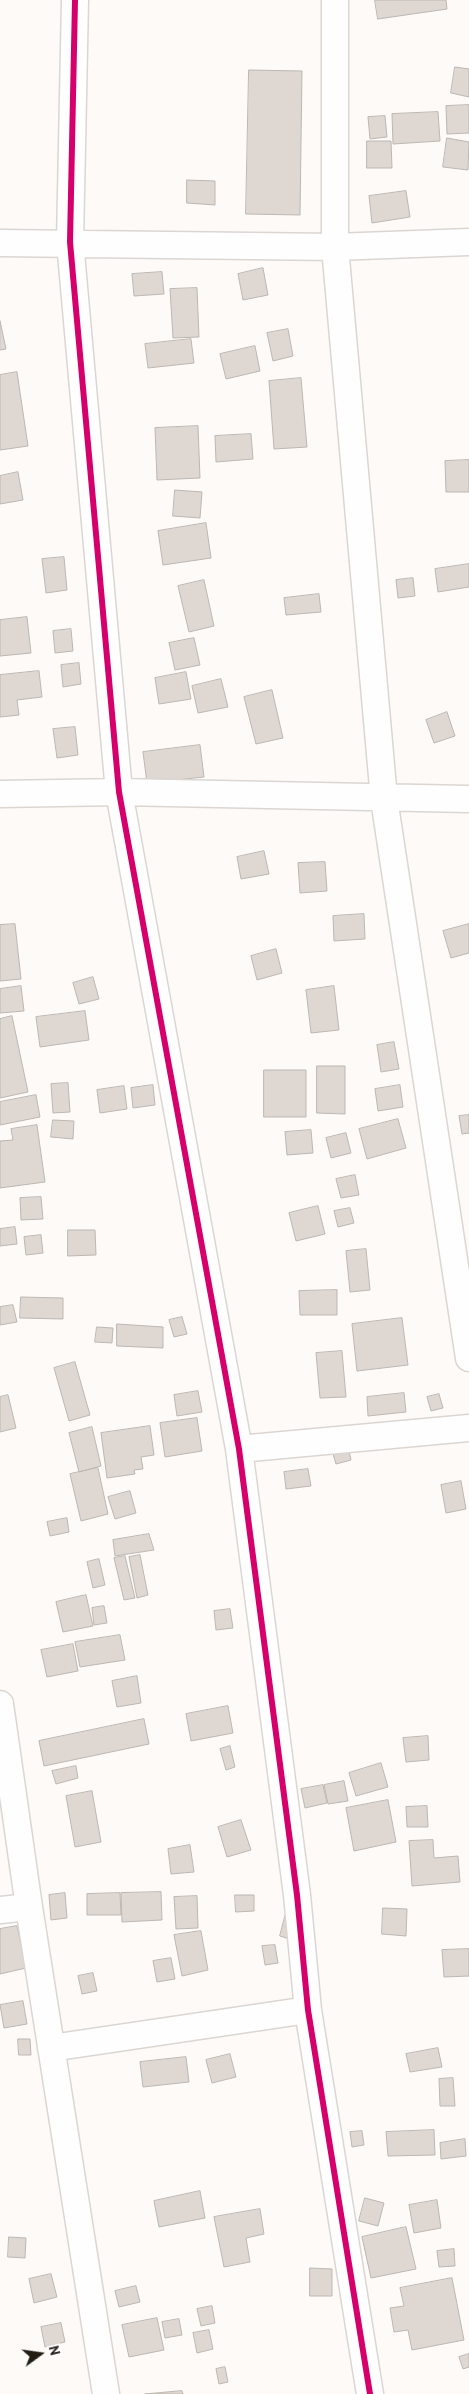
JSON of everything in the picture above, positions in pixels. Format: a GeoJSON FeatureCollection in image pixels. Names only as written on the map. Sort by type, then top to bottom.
{"type":"FeatureCollection","features":[{"type":"Feature","properties":{"kind":"street"},"geometry":{"type":"LineString","coordinates":[[75,0],[70,242],[119,792],[239,1449],[297,1895],[308,2010],[370,2394]]}},
{"type":"Feature","properties":{"kind":"street"},"geometry":{"type":"LineString","coordinates":[[335,0],[335,247],[384,799],[469,1358]]}},
{"type":"Feature","properties":{"kind":"street"},"geometry":{"type":"LineString","coordinates":[[0,243],[70,242],[335,247],[469,242]]}},
{"type":"Feature","properties":{"kind":"street"},"geometry":{"type":"LineString","coordinates":[[0,794],[119,792],[384,799],[469,799]]}},
{"type":"Feature","properties":{"kind":"street"},"geometry":{"type":"LineString","coordinates":[[239,1449],[469,1428]]}},
{"type":"Feature","properties":{"kind":"street"},"geometry":{"type":"LineString","coordinates":[[0,1704],[29,1907],[106,2394]]}},
{"type":"Feature","properties":{"kind":"street"},"geometry":{"type":"LineString","coordinates":[[0,1910],[29,1907]]}},
{"type":"Feature","properties":{"kind":"street"},"geometry":{"type":"LineString","coordinates":[[51,2048],[308,2010]]}},
{"type":"Feature","properties":{"kind":"building"},"geometry":{"type":"Polygon","coordinates":[[[375,0],[446,0],[447,9],[378,19],[375,0]]]}},
{"type":"Feature","properties":{"kind":"building"},"geometry":{"type":"Polygon","coordinates":[[[455,67],[469,69],[469,97],[451,93],[455,67]]]}},
{"type":"Feature","properties":{"kind":"building"},"geometry":{"type":"Polygon","coordinates":[[[249,70],[302,71],[300,215],[246,214],[249,70]]]}},
{"type":"Feature","properties":{"kind":"building"},"geometry":{"type":"Polygon","coordinates":[[[469,105],[469,133],[447,134],[446,106],[469,105]]]}},
{"type":"Feature","properties":{"kind":"building"},"geometry":{"type":"Polygon","coordinates":[[[438,112],[440,141],[393,144],[392,114],[438,112]]]}},
{"type":"Feature","properties":{"kind":"building"},"geometry":{"type":"Polygon","coordinates":[[[385,116],[387,137],[370,139],[368,117],[385,116]]]}},
{"type":"Feature","properties":{"kind":"building"},"geometry":{"type":"Polygon","coordinates":[[[447,138],[469,142],[468,170],[443,167],[447,138]]]}},
{"type":"Feature","properties":{"kind":"building"},"geometry":{"type":"Polygon","coordinates":[[[367,141],[391,141],[392,168],[367,168],[367,141]]]}},
{"type":"Feature","properties":{"kind":"building"},"geometry":{"type":"Polygon","coordinates":[[[187,180],[215,181],[215,205],[187,203],[187,180]]]}},
{"type":"Feature","properties":{"kind":"building"},"geometry":{"type":"Polygon","coordinates":[[[406,191],[410,217],[372,223],[369,196],[406,191]]]}},
{"type":"Feature","properties":{"kind":"building"},"geometry":{"type":"Polygon","coordinates":[[[263,268],[268,295],[243,300],[238,274],[263,268]]]}},
{"type":"Feature","properties":{"kind":"building"},"geometry":{"type":"Polygon","coordinates":[[[162,272],[164,294],[134,296],[132,274],[162,272]]]}},
{"type":"Feature","properties":{"kind":"building"},"geometry":{"type":"Polygon","coordinates":[[[197,288],[199,337],[173,338],[170,289],[197,288]]]}},
{"type":"Feature","properties":{"kind":"building"},"geometry":{"type":"Polygon","coordinates":[[[0,321],[6,349],[0,350],[0,321]]]}},
{"type":"Feature","properties":{"kind":"building"},"geometry":{"type":"Polygon","coordinates":[[[288,329],[293,356],[273,361],[267,333],[288,329]]]}},
{"type":"Feature","properties":{"kind":"building"},"geometry":{"type":"Polygon","coordinates":[[[191,339],[194,363],[148,368],[145,344],[191,339]]]}},
{"type":"Feature","properties":{"kind":"building"},"geometry":{"type":"Polygon","coordinates":[[[255,346],[260,371],[226,379],[220,354],[255,346]]]}},
{"type":"Feature","properties":{"kind":"building"},"geometry":{"type":"Polygon","coordinates":[[[17,372],[28,446],[0,450],[0,375],[17,372]]]}},
{"type":"Feature","properties":{"kind":"building"},"geometry":{"type":"Polygon","coordinates":[[[301,378],[307,447],[274,449],[269,381],[301,378]]]}},
{"type":"Feature","properties":{"kind":"building"},"geometry":{"type":"Polygon","coordinates":[[[198,426],[200,478],[157,480],[155,428],[198,426]]]}},
{"type":"Feature","properties":{"kind":"building"},"geometry":{"type":"Polygon","coordinates":[[[251,434],[253,459],[216,462],[215,436],[251,434]]]}},
{"type":"Feature","properties":{"kind":"building"},"geometry":{"type":"Polygon","coordinates":[[[469,460],[469,492],[446,492],[445,461],[469,460]]]}},
{"type":"Feature","properties":{"kind":"building"},"geometry":{"type":"Polygon","coordinates":[[[18,472],[23,500],[0,504],[0,476],[18,472]]]}},
{"type":"Feature","properties":{"kind":"building"},"geometry":{"type":"Polygon","coordinates":[[[175,490],[202,492],[200,518],[173,516],[175,490]]]}},
{"type":"Feature","properties":{"kind":"building"},"geometry":{"type":"Polygon","coordinates":[[[206,523],[211,558],[163,565],[158,531],[206,523]]]}},
{"type":"Feature","properties":{"kind":"building"},"geometry":{"type":"Polygon","coordinates":[[[64,557],[67,590],[46,593],[42,559],[64,557]]]}},
{"type":"Feature","properties":{"kind":"building"},"geometry":{"type":"Polygon","coordinates":[[[469,564],[469,587],[438,592],[435,569],[469,564]]]}},
{"type":"Feature","properties":{"kind":"building"},"geometry":{"type":"Polygon","coordinates":[[[413,578],[415,596],[398,598],[396,580],[413,578]]]}},
{"type":"Feature","properties":{"kind":"building"},"geometry":{"type":"Polygon","coordinates":[[[204,580],[214,626],[189,632],[178,586],[204,580]]]}},
{"type":"Feature","properties":{"kind":"building"},"geometry":{"type":"Polygon","coordinates":[[[319,594],[321,612],[286,615],[284,598],[319,594]]]}},
{"type":"Feature","properties":{"kind":"building"},"geometry":{"type":"Polygon","coordinates":[[[27,617],[31,653],[0,656],[0,620],[27,617]]]}},
{"type":"Feature","properties":{"kind":"building"},"geometry":{"type":"Polygon","coordinates":[[[71,629],[73,651],[55,653],[53,631],[71,629]]]}},
{"type":"Feature","properties":{"kind":"building"},"geometry":{"type":"Polygon","coordinates":[[[194,638],[200,665],[175,670],[169,643],[194,638]]]}},
{"type":"Feature","properties":{"kind":"building"},"geometry":{"type":"Polygon","coordinates":[[[79,663],[81,684],[63,687],[61,665],[79,663]]]}},
{"type":"Feature","properties":{"kind":"building"},"geometry":{"type":"Polygon","coordinates":[[[39,671],[42,697],[17,700],[19,715],[0,717],[0,675],[39,671]]]}},
{"type":"Feature","properties":{"kind":"building"},"geometry":{"type":"Polygon","coordinates":[[[186,672],[191,699],[159,704],[155,678],[186,672]]]}},
{"type":"Feature","properties":{"kind":"building"},"geometry":{"type":"Polygon","coordinates":[[[221,679],[228,707],[198,713],[192,686],[221,679]]]}},
{"type":"Feature","properties":{"kind":"building"},"geometry":{"type":"Polygon","coordinates":[[[272,690],[283,738],[256,744],[244,697],[272,690]]]}},
{"type":"Feature","properties":{"kind":"building"},"geometry":{"type":"Polygon","coordinates":[[[447,712],[455,736],[434,743],[426,720],[447,712]]]}},
{"type":"Feature","properties":{"kind":"building"},"geometry":{"type":"Polygon","coordinates":[[[75,727],[78,755],[57,758],[53,729],[75,727]]]}},
{"type":"Feature","properties":{"kind":"building"},"geometry":{"type":"Polygon","coordinates":[[[200,745],[204,777],[147,783],[143,752],[200,745]]]}},
{"type":"Feature","properties":{"kind":"building"},"geometry":{"type":"Polygon","coordinates":[[[264,851],[269,874],[241,879],[237,857],[264,851]]]}},
{"type":"Feature","properties":{"kind":"building"},"geometry":{"type":"Polygon","coordinates":[[[325,862],[327,891],[300,893],[298,863],[325,862]]]}},
{"type":"Feature","properties":{"kind":"building"},"geometry":{"type":"Polygon","coordinates":[[[364,914],[365,939],[334,941],[333,916],[364,914]]]}},
{"type":"Feature","properties":{"kind":"building"},"geometry":{"type":"Polygon","coordinates":[[[15,924],[21,979],[0,981],[0,925],[15,924]]]}},
{"type":"Feature","properties":{"kind":"building"},"geometry":{"type":"Polygon","coordinates":[[[469,924],[469,953],[451,958],[443,931],[469,924]]]}},
{"type":"Feature","properties":{"kind":"building"},"geometry":{"type":"Polygon","coordinates":[[[276,949],[282,973],[257,980],[251,956],[276,949]]]}},
{"type":"Feature","properties":{"kind":"building"},"geometry":{"type":"Polygon","coordinates":[[[93,977],[99,999],[79,1004],[73,983],[93,977]]]}},
{"type":"Feature","properties":{"kind":"building"},"geometry":{"type":"Polygon","coordinates":[[[21,986],[24,1011],[0,1013],[0,989],[21,986]]]}},
{"type":"Feature","properties":{"kind":"building"},"geometry":{"type":"Polygon","coordinates":[[[334,986],[339,1030],[311,1033],[306,990],[334,986]]]}},
{"type":"Feature","properties":{"kind":"building"},"geometry":{"type":"Polygon","coordinates":[[[85,1011],[89,1040],[40,1047],[36,1017],[85,1011]]]}},
{"type":"Feature","properties":{"kind":"building"},"geometry":{"type":"Polygon","coordinates":[[[12,1016],[28,1092],[0,1098],[0,1019],[12,1016]]]}},
{"type":"Feature","properties":{"kind":"building"},"geometry":{"type":"Polygon","coordinates":[[[394,1042],[399,1069],[381,1072],[377,1045],[394,1042]]]}},
{"type":"Feature","properties":{"kind":"building"},"geometry":{"type":"Polygon","coordinates":[[[317,1066],[345,1066],[345,1114],[317,1113],[317,1066]]]}},
{"type":"Feature","properties":{"kind":"building"},"geometry":{"type":"Polygon","coordinates":[[[264,1070],[306,1070],[306,1117],[264,1117],[264,1070]]]}},
{"type":"Feature","properties":{"kind":"building"},"geometry":{"type":"Polygon","coordinates":[[[68,1083],[70,1112],[53,1113],[51,1084],[68,1083]]]}},
{"type":"Feature","properties":{"kind":"building"},"geometry":{"type":"Polygon","coordinates":[[[153,1085],[155,1105],[133,1108],[131,1088],[153,1085]]]}},
{"type":"Feature","properties":{"kind":"building"},"geometry":{"type":"Polygon","coordinates":[[[400,1085],[403,1107],[378,1111],[375,1089],[400,1085]]]}},
{"type":"Feature","properties":{"kind":"building"},"geometry":{"type":"Polygon","coordinates":[[[124,1086],[127,1109],[100,1113],[97,1090],[124,1086]]]}},
{"type":"Feature","properties":{"kind":"building"},"geometry":{"type":"Polygon","coordinates":[[[36,1095],[40,1117],[0,1125],[0,1102],[36,1095]]]}},
{"type":"Feature","properties":{"kind":"building"},"geometry":{"type":"Polygon","coordinates":[[[469,1115],[469,1133],[462,1134],[459,1116],[469,1115]]]}},
{"type":"Feature","properties":{"kind":"building"},"geometry":{"type":"Polygon","coordinates":[[[398,1119],[406,1148],[367,1159],[359,1129],[398,1119]]]}},
{"type":"Feature","properties":{"kind":"building"},"geometry":{"type":"Polygon","coordinates":[[[53,1120],[74,1121],[73,1139],[51,1137],[53,1120]]]}},
{"type":"Feature","properties":{"kind":"building"},"geometry":{"type":"Polygon","coordinates":[[[37,1125],[45,1182],[0,1188],[0,1141],[13,1140],[11,1129],[37,1125]]]}},
{"type":"Feature","properties":{"kind":"building"},"geometry":{"type":"Polygon","coordinates":[[[311,1130],[313,1153],[287,1155],[285,1132],[311,1130]]]}},
{"type":"Feature","properties":{"kind":"building"},"geometry":{"type":"Polygon","coordinates":[[[346,1133],[351,1153],[331,1158],[326,1138],[346,1133]]]}},
{"type":"Feature","properties":{"kind":"building"},"geometry":{"type":"Polygon","coordinates":[[[355,1175],[359,1195],[341,1198],[336,1179],[355,1175]]]}},
{"type":"Feature","properties":{"kind":"building"},"geometry":{"type":"Polygon","coordinates":[[[41,1197],[43,1219],[21,1220],[20,1198],[41,1197]]]}},
{"type":"Feature","properties":{"kind":"building"},"geometry":{"type":"Polygon","coordinates":[[[318,1206],[325,1234],[296,1241],[289,1213],[318,1206]]]}},
{"type":"Feature","properties":{"kind":"building"},"geometry":{"type":"Polygon","coordinates":[[[350,1208],[354,1223],[338,1227],[334,1211],[350,1208]]]}},
{"type":"Feature","properties":{"kind":"building"},"geometry":{"type":"Polygon","coordinates":[[[15,1227],[17,1244],[0,1246],[0,1229],[15,1227]]]}},
{"type":"Feature","properties":{"kind":"building"},"geometry":{"type":"Polygon","coordinates":[[[68,1230],[95,1230],[96,1255],[68,1256],[68,1230]]]}},
{"type":"Feature","properties":{"kind":"building"},"geometry":{"type":"Polygon","coordinates":[[[41,1235],[43,1253],[26,1255],[24,1237],[41,1235]]]}},
{"type":"Feature","properties":{"kind":"building"},"geometry":{"type":"Polygon","coordinates":[[[366,1249],[370,1290],[350,1292],[346,1251],[366,1249]]]}},
{"type":"Feature","properties":{"kind":"building"},"geometry":{"type":"Polygon","coordinates":[[[337,1290],[337,1315],[300,1315],[299,1291],[337,1290]]]}},
{"type":"Feature","properties":{"kind":"building"},"geometry":{"type":"Polygon","coordinates":[[[21,1297],[63,1298],[63,1319],[20,1318],[21,1297]]]}},
{"type":"Feature","properties":{"kind":"building"},"geometry":{"type":"Polygon","coordinates":[[[13,1305],[17,1322],[0,1325],[0,1307],[13,1305]]]}},
{"type":"Feature","properties":{"kind":"building"},"geometry":{"type":"Polygon","coordinates":[[[182,1317],[187,1334],[174,1337],[169,1320],[182,1317]]]}},
{"type":"Feature","properties":{"kind":"building"},"geometry":{"type":"Polygon","coordinates":[[[402,1318],[408,1365],[357,1371],[352,1324],[402,1318]]]}},
{"type":"Feature","properties":{"kind":"building"},"geometry":{"type":"Polygon","coordinates":[[[117,1324],[163,1327],[163,1348],[117,1346],[117,1324]]]}},
{"type":"Feature","properties":{"kind":"building"},"geometry":{"type":"Polygon","coordinates":[[[97,1327],[113,1328],[112,1343],[95,1342],[97,1327]]]}},
{"type":"Feature","properties":{"kind":"building"},"geometry":{"type":"Polygon","coordinates":[[[342,1351],[346,1397],[320,1398],[316,1353],[342,1351]]]}},
{"type":"Feature","properties":{"kind":"building"},"geometry":{"type":"Polygon","coordinates":[[[75,1362],[90,1415],[69,1421],[54,1368],[75,1362]]]}},
{"type":"Feature","properties":{"kind":"building"},"geometry":{"type":"Polygon","coordinates":[[[198,1391],[202,1412],[177,1416],[174,1395],[198,1391]]]}},
{"type":"Feature","properties":{"kind":"building"},"geometry":{"type":"Polygon","coordinates":[[[404,1393],[406,1412],[368,1416],[367,1397],[404,1393]]]}},
{"type":"Feature","properties":{"kind":"building"},"geometry":{"type":"Polygon","coordinates":[[[439,1394],[443,1408],[431,1411],[427,1397],[439,1394]]]}},
{"type":"Feature","properties":{"kind":"building"},"geometry":{"type":"Polygon","coordinates":[[[8,1395],[16,1428],[0,1432],[0,1397],[8,1395]]]}},
{"type":"Feature","properties":{"kind":"building"},"geometry":{"type":"Polygon","coordinates":[[[197,1418],[202,1451],[165,1457],[160,1423],[197,1418]]]}},
{"type":"Feature","properties":{"kind":"building"},"geometry":{"type":"Polygon","coordinates":[[[150,1426],[154,1455],[141,1457],[143,1469],[134,1470],[135,1474],[107,1478],[101,1433],[150,1426]]]}},
{"type":"Feature","properties":{"kind":"building"},"geometry":{"type":"Polygon","coordinates":[[[92,1427],[101,1466],[79,1472],[69,1433],[92,1427]]]}},
{"type":"Feature","properties":{"kind":"building"},"geometry":{"type":"Polygon","coordinates":[[[347,1442],[351,1460],[336,1464],[331,1447],[347,1442]]]}},
{"type":"Feature","properties":{"kind":"building"},"geometry":{"type":"Polygon","coordinates":[[[98,1468],[108,1514],[81,1521],[70,1474],[98,1468]]]}},
{"type":"Feature","properties":{"kind":"building"},"geometry":{"type":"Polygon","coordinates":[[[308,1469],[311,1486],[286,1489],[284,1472],[308,1469]]]}},
{"type":"Feature","properties":{"kind":"building"},"geometry":{"type":"Polygon","coordinates":[[[461,1481],[466,1509],[446,1513],[441,1485],[461,1481]]]}},
{"type":"Feature","properties":{"kind":"building"},"geometry":{"type":"Polygon","coordinates":[[[130,1491],[136,1513],[115,1519],[108,1497],[130,1491]]]}},
{"type":"Feature","properties":{"kind":"building"},"geometry":{"type":"Polygon","coordinates":[[[67,1518],[69,1532],[50,1536],[47,1522],[67,1518]]]}},
{"type":"Feature","properties":{"kind":"building"},"geometry":{"type":"Polygon","coordinates":[[[149,1534],[154,1550],[115,1556],[113,1540],[149,1534]]]}},
{"type":"Feature","properties":{"kind":"building"},"geometry":{"type":"Polygon","coordinates":[[[140,1555],[148,1595],[137,1598],[129,1557],[140,1555]]]}},
{"type":"Feature","properties":{"kind":"building"},"geometry":{"type":"Polygon","coordinates":[[[125,1556],[135,1598],[124,1600],[114,1558],[125,1556]]]}},
{"type":"Feature","properties":{"kind":"building"},"geometry":{"type":"Polygon","coordinates":[[[99,1559],[105,1585],[93,1588],[87,1562],[99,1559]]]}},
{"type":"Feature","properties":{"kind":"building"},"geometry":{"type":"Polygon","coordinates":[[[86,1595],[93,1626],[63,1632],[56,1602],[86,1595]]]}},
{"type":"Feature","properties":{"kind":"building"},"geometry":{"type":"Polygon","coordinates":[[[104,1606],[107,1623],[94,1625],[92,1608],[104,1606]]]}},
{"type":"Feature","properties":{"kind":"building"},"geometry":{"type":"Polygon","coordinates":[[[230,1609],[233,1628],[216,1630],[214,1611],[230,1609]]]}},
{"type":"Feature","properties":{"kind":"building"},"geometry":{"type":"Polygon","coordinates":[[[120,1635],[125,1660],[80,1667],[75,1642],[120,1635]]]}},
{"type":"Feature","properties":{"kind":"building"},"geometry":{"type":"Polygon","coordinates":[[[73,1644],[78,1671],[47,1677],[41,1650],[73,1644]]]}},
{"type":"Feature","properties":{"kind":"building"},"geometry":{"type":"Polygon","coordinates":[[[137,1676],[141,1703],[117,1707],[112,1681],[137,1676]]]}},
{"type":"Feature","properties":{"kind":"building"},"geometry":{"type":"Polygon","coordinates":[[[228,1706],[233,1733],[191,1741],[186,1714],[228,1706]]]}},
{"type":"Feature","properties":{"kind":"building"},"geometry":{"type":"Polygon","coordinates":[[[144,1719],[149,1744],[44,1766],[39,1741],[144,1719]]]}},
{"type":"Feature","properties":{"kind":"building"},"geometry":{"type":"Polygon","coordinates":[[[428,1736],[429,1760],[406,1762],[403,1738],[428,1736]]]}},
{"type":"Feature","properties":{"kind":"building"},"geometry":{"type":"Polygon","coordinates":[[[230,1746],[235,1767],[226,1770],[220,1749],[230,1746]]]}},
{"type":"Feature","properties":{"kind":"building"},"geometry":{"type":"Polygon","coordinates":[[[381,1763],[388,1787],[356,1796],[349,1773],[381,1763]]]}},
{"type":"Feature","properties":{"kind":"building"},"geometry":{"type":"Polygon","coordinates":[[[76,1766],[78,1778],[56,1784],[52,1771],[76,1766]]]}},
{"type":"Feature","properties":{"kind":"building"},"geometry":{"type":"Polygon","coordinates":[[[344,1781],[348,1801],[328,1804],[324,1785],[344,1781]]]}},
{"type":"Feature","properties":{"kind":"building"},"geometry":{"type":"Polygon","coordinates":[[[323,1785],[327,1803],[305,1808],[301,1789],[323,1785]]]}},
{"type":"Feature","properties":{"kind":"building"},"geometry":{"type":"Polygon","coordinates":[[[92,1791],[101,1842],[75,1847],[66,1796],[92,1791]]]}},
{"type":"Feature","properties":{"kind":"building"},"geometry":{"type":"Polygon","coordinates":[[[388,1800],[396,1842],[354,1851],[346,1808],[388,1800]]]}},
{"type":"Feature","properties":{"kind":"building"},"geometry":{"type":"Polygon","coordinates":[[[427,1806],[428,1827],[407,1827],[406,1807],[427,1806]]]}},
{"type":"Feature","properties":{"kind":"building"},"geometry":{"type":"Polygon","coordinates":[[[241,1820],[251,1850],[227,1857],[218,1827],[241,1820]]]}},
{"type":"Feature","properties":{"kind":"building"},"geometry":{"type":"Polygon","coordinates":[[[433,1840],[434,1858],[458,1856],[460,1882],[412,1886],[409,1841],[433,1840]]]}},
{"type":"Feature","properties":{"kind":"building"},"geometry":{"type":"Polygon","coordinates":[[[190,1845],[194,1872],[171,1874],[168,1849],[190,1845]]]}},
{"type":"Feature","properties":{"kind":"building"},"geometry":{"type":"Polygon","coordinates":[[[161,1892],[162,1920],[122,1922],[121,1893],[161,1892]]]}},
{"type":"Feature","properties":{"kind":"building"},"geometry":{"type":"Polygon","coordinates":[[[65,1893],[67,1918],[51,1920],[49,1895],[65,1893]]]}},
{"type":"Feature","properties":{"kind":"building"},"geometry":{"type":"Polygon","coordinates":[[[120,1893],[121,1915],[87,1915],[87,1894],[120,1893]]]}},
{"type":"Feature","properties":{"kind":"building"},"geometry":{"type":"Polygon","coordinates":[[[235,1895],[254,1895],[254,1911],[236,1912],[235,1895]]]}},
{"type":"Feature","properties":{"kind":"building"},"geometry":{"type":"Polygon","coordinates":[[[197,1896],[198,1928],[176,1929],[174,1897],[197,1896]]]}},
{"type":"Feature","properties":{"kind":"building"},"geometry":{"type":"Polygon","coordinates":[[[383,1908],[407,1909],[406,1936],[382,1934],[383,1908]]]}},
{"type":"Feature","properties":{"kind":"building"},"geometry":{"type":"Polygon","coordinates":[[[286,1912],[289,1939],[280,1936],[286,1912]]]}},
{"type":"Feature","properties":{"kind":"building"},"geometry":{"type":"Polygon","coordinates":[[[17,1926],[26,1968],[0,1974],[0,1929],[17,1926]]]}},
{"type":"Feature","properties":{"kind":"building"},"geometry":{"type":"Polygon","coordinates":[[[201,1931],[208,1970],[182,1976],[174,1935],[201,1931]]]}},
{"type":"Feature","properties":{"kind":"building"},"geometry":{"type":"Polygon","coordinates":[[[275,1945],[278,1963],[265,1965],[262,1946],[275,1945]]]}},
{"type":"Feature","properties":{"kind":"building"},"geometry":{"type":"Polygon","coordinates":[[[469,1949],[469,1976],[444,1977],[442,1950],[469,1949]]]}},
{"type":"Feature","properties":{"kind":"building"},"geometry":{"type":"Polygon","coordinates":[[[171,1958],[175,1979],[157,1982],[153,1961],[171,1958]]]}},
{"type":"Feature","properties":{"kind":"building"},"geometry":{"type":"Polygon","coordinates":[[[93,1973],[97,1991],[82,1994],[78,1976],[93,1973]]]}},
{"type":"Feature","properties":{"kind":"building"},"geometry":{"type":"Polygon","coordinates":[[[23,2001],[27,2024],[4,2028],[0,2005],[23,2001]]]}},
{"type":"Feature","properties":{"kind":"building"},"geometry":{"type":"Polygon","coordinates":[[[18,2039],[30,2039],[31,2055],[19,2055],[18,2039]]]}},
{"type":"Feature","properties":{"kind":"building"},"geometry":{"type":"Polygon","coordinates":[[[438,2048],[442,2067],[410,2072],[406,2054],[438,2048]]]}},
{"type":"Feature","properties":{"kind":"building"},"geometry":{"type":"Polygon","coordinates":[[[230,2054],[236,2077],[212,2083],[206,2060],[230,2054]]]}},
{"type":"Feature","properties":{"kind":"building"},"geometry":{"type":"Polygon","coordinates":[[[186,2057],[189,2082],[143,2087],[140,2062],[186,2057]]]}},
{"type":"Feature","properties":{"kind":"building"},"geometry":{"type":"Polygon","coordinates":[[[453,2078],[455,2106],[440,2106],[439,2079],[453,2078]]]}},
{"type":"Feature","properties":{"kind":"building"},"geometry":{"type":"Polygon","coordinates":[[[434,2130],[435,2155],[388,2156],[386,2132],[434,2130]]]}},
{"type":"Feature","properties":{"kind":"building"},"geometry":{"type":"Polygon","coordinates":[[[362,2131],[364,2145],[352,2147],[350,2132],[362,2131]]]}},
{"type":"Feature","properties":{"kind":"building"},"geometry":{"type":"Polygon","coordinates":[[[465,2139],[466,2156],[441,2159],[440,2143],[465,2139]]]}},
{"type":"Feature","properties":{"kind":"building"},"geometry":{"type":"Polygon","coordinates":[[[200,2191],[205,2218],[159,2227],[154,2201],[200,2191]]]}},
{"type":"Feature","properties":{"kind":"building"},"geometry":{"type":"Polygon","coordinates":[[[365,2198],[384,2203],[378,2226],[359,2221],[365,2198]]]}},
{"type":"Feature","properties":{"kind":"building"},"geometry":{"type":"Polygon","coordinates":[[[437,2200],[441,2228],[414,2233],[409,2205],[437,2200]]]}},
{"type":"Feature","properties":{"kind":"building"},"geometry":{"type":"Polygon","coordinates":[[[260,2209],[264,2234],[246,2238],[250,2262],[224,2267],[214,2217],[260,2209]]]}},
{"type":"Feature","properties":{"kind":"building"},"geometry":{"type":"Polygon","coordinates":[[[406,2227],[416,2269],[371,2278],[362,2237],[406,2227]]]}},
{"type":"Feature","properties":{"kind":"building"},"geometry":{"type":"Polygon","coordinates":[[[9,2237],[26,2238],[25,2258],[8,2257],[9,2237]]]}},
{"type":"Feature","properties":{"kind":"building"},"geometry":{"type":"Polygon","coordinates":[[[454,2249],[455,2266],[439,2267],[437,2251],[454,2249]]]}},
{"type":"Feature","properties":{"kind":"building"},"geometry":{"type":"Polygon","coordinates":[[[310,2268],[332,2269],[332,2296],[310,2296],[310,2268]]]}},
{"type":"Feature","properties":{"kind":"building"},"geometry":{"type":"Polygon","coordinates":[[[51,2274],[57,2297],[34,2303],[29,2279],[51,2274]]]}},
{"type":"Feature","properties":{"kind":"building"},"geometry":{"type":"Polygon","coordinates":[[[452,2278],[464,2340],[412,2350],[408,2330],[394,2332],[390,2308],[404,2306],[400,2288],[452,2278]]]}},
{"type":"Feature","properties":{"kind":"building"},"geometry":{"type":"Polygon","coordinates":[[[136,2286],[140,2302],[119,2307],[115,2291],[136,2286]]]}},
{"type":"Feature","properties":{"kind":"building"},"geometry":{"type":"Polygon","coordinates":[[[212,2306],[215,2323],[201,2326],[197,2309],[212,2306]]]}},
{"type":"Feature","properties":{"kind":"building"},"geometry":{"type":"Polygon","coordinates":[[[157,2318],[164,2350],[129,2357],[122,2325],[157,2318]]]}},
{"type":"Feature","properties":{"kind":"building"},"geometry":{"type":"Polygon","coordinates":[[[179,2319],[182,2335],[165,2338],[162,2322],[179,2319]]]}},
{"type":"Feature","properties":{"kind":"building"},"geometry":{"type":"Polygon","coordinates":[[[61,2323],[65,2342],[45,2347],[41,2327],[61,2323]]]}},
{"type":"Feature","properties":{"kind":"building"},"geometry":{"type":"Polygon","coordinates":[[[209,2330],[213,2349],[197,2353],[193,2333],[209,2330]]]}},
{"type":"Feature","properties":{"kind":"building"},"geometry":{"type":"Polygon","coordinates":[[[469,2354],[469,2367],[463,2369],[459,2357],[469,2354]]]}},
{"type":"Feature","properties":{"kind":"building"},"geometry":{"type":"Polygon","coordinates":[[[225,2367],[228,2382],[219,2384],[216,2369],[225,2367]]]}},
{"type":"Feature","properties":{"kind":"building"},"geometry":{"type":"Polygon","coordinates":[[[182,2391],[183,2394],[145,2394],[182,2391]]]}},
{"type":"Feature","properties":{"kind":"cycle path"},"geometry":{"type":"LineString","coordinates":[[75,0],[70,242],[119,792],[239,1449],[297,1895],[308,2010],[370,2394]]}}]}
